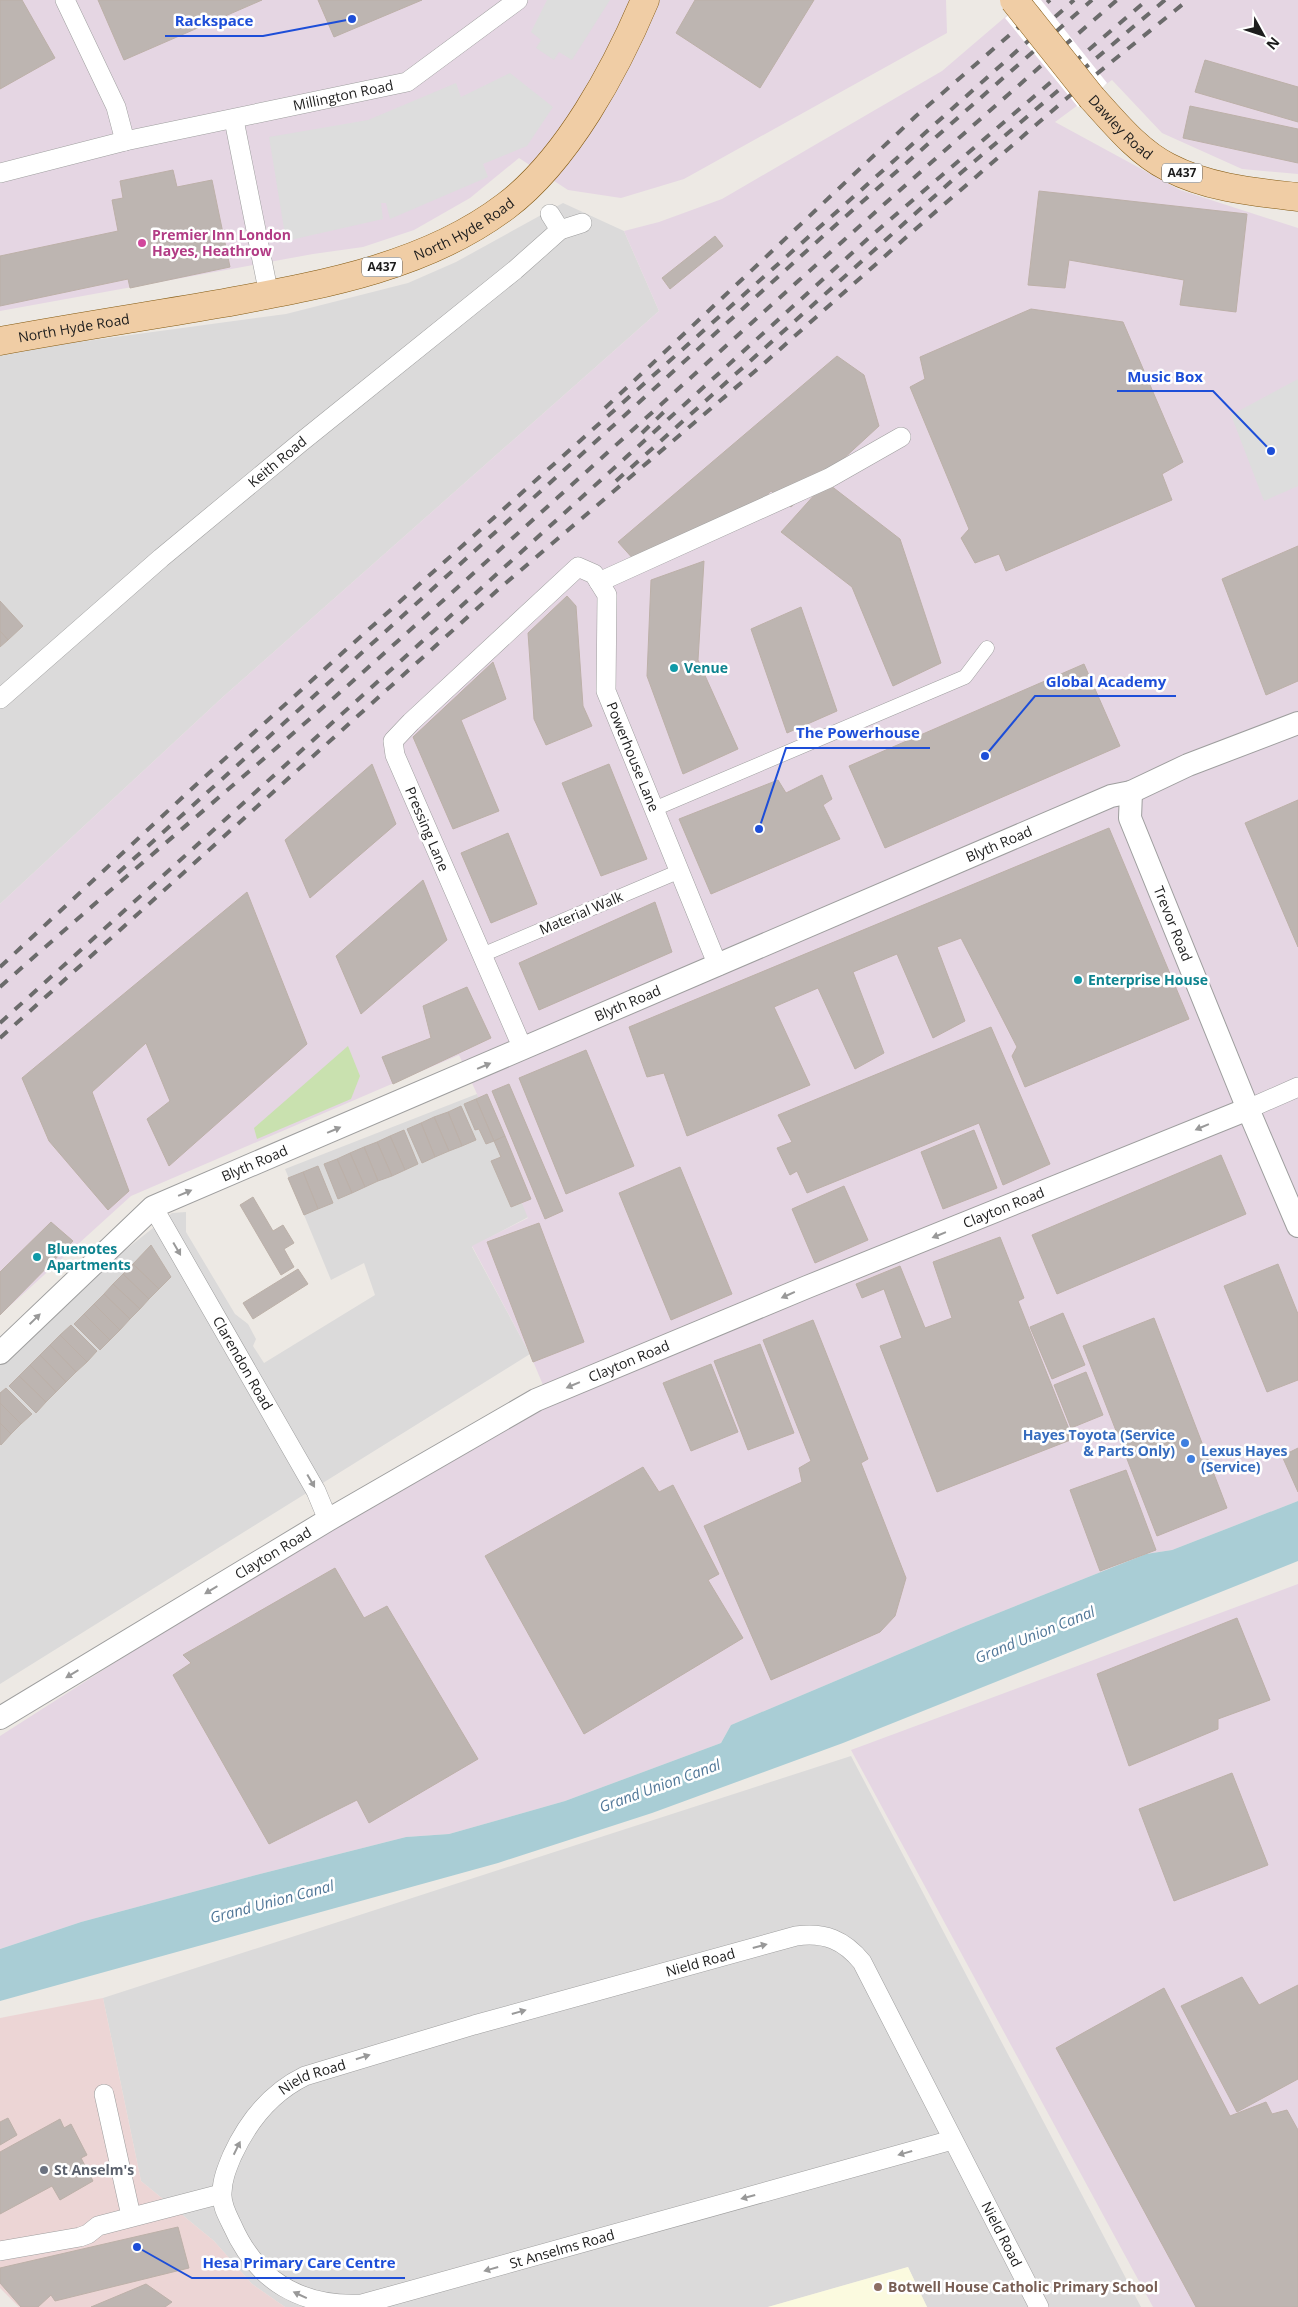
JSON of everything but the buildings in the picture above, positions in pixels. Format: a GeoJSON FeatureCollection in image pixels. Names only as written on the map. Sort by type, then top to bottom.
{"type":"FeatureCollection","features":[{"type":"Feature","properties":{"kind":"main road","name":"North Hyde Road"},"geometry":{"type":"LineString","coordinates":[[0,341],[269,294],[369,271],[422,254],[455,239],[507,206],[530,186],[559,152],[619,55],[645,0]]}},
{"type":"Feature","properties":{"kind":"main road","name":"Dawley Road"},"geometry":{"type":"LineString","coordinates":[[1014,0],[1092,98],[1126,135],[1168,167],[1203,181],[1240,190],[1298,197]]}},
{"type":"Feature","properties":{"kind":"street"},"geometry":{"type":"LineString","coordinates":[[65,0],[116,107],[125,141]]}},
{"type":"Feature","properties":{"kind":"street","name":"Millington Road"},"geometry":{"type":"LineString","coordinates":[[0,173],[125,141],[234,120],[407,82],[518,0]]}},
{"type":"Feature","properties":{"kind":"street"},"geometry":{"type":"LineString","coordinates":[[234,120],[269,294]]}},
{"type":"Feature","properties":{"kind":"street"},"geometry":{"type":"LineString","coordinates":[[550,214],[560,230]]}},
{"type":"Feature","properties":{"kind":"street","name":"Keith Road"},"geometry":{"type":"LineString","coordinates":[[0,699],[161,558],[307,437],[515,270],[560,230],[582,224]]}},
{"type":"Feature","properties":{"kind":"street"},"geometry":{"type":"LineString","coordinates":[[599,582],[829,478],[901,437]]}},
{"type":"Feature","properties":{"kind":"street","name":"Pressing Lane"},"geometry":{"type":"LineString","coordinates":[[524,1049],[395,755],[393,741],[411,722],[578,567],[594,574],[599,582]]}},
{"type":"Feature","properties":{"kind":"street","name":"Powerhouse Lane"},"geometry":{"type":"LineString","coordinates":[[599,582],[607,595],[606,691],[718,966]]}},
{"type":"Feature","properties":{"kind":"street"},"geometry":{"type":"LineString","coordinates":[[654,809],[965,677],[987,648]]}},
{"type":"Feature","properties":{"kind":"street","name":"Blyth Road"},"geometry":{"type":"LineString","coordinates":[[0,1353],[152,1207],[718,966],[1105,798],[1131,792],[1188,765],[1298,723]]}},
{"type":"Feature","properties":{"kind":"street","name":"Trevor Road"},"geometry":{"type":"LineString","coordinates":[[1131,792],[1130,818],[1248,1109],[1298,1226]]}},
{"type":"Feature","properties":{"kind":"street","name":"Material Walk"},"geometry":{"type":"LineString","coordinates":[[482,955],[680,871]]}},
{"type":"Feature","properties":{"kind":"street","name":"Clayton Road"},"geometry":{"type":"LineString","coordinates":[[0,1718],[328,1520],[536,1400],[807,1287],[1298,1088]]}},
{"type":"Feature","properties":{"kind":"street","name":"Clarendon Road"},"geometry":{"type":"LineString","coordinates":[[152,1207],[316,1491],[328,1520]]}},
{"type":"Feature","properties":{"kind":"street","name":"Nield Road"},"geometry":{"type":"LineString","coordinates":[[221,2194],[224,2177],[230,2162],[253,2119],[276,2094],[305,2076],[483,2022],[806,1934],[826,1936],[836,1939],[862,1962],[1039,2307]]}},
{"type":"Feature","properties":{"kind":"street"},"geometry":{"type":"LineString","coordinates":[[104,2094],[132,2216]]}},
{"type":"Feature","properties":{"kind":"street","name":"St Anselms Road"},"geometry":{"type":"LineString","coordinates":[[221,2194],[226,2213],[244,2249],[278,2283],[313,2301],[327,2304],[362,2304],[952,2140]]}},
{"type":"Feature","properties":{"kind":"street"},"geometry":{"type":"LineString","coordinates":[[0,2251],[80,2237],[88,2234],[98,2226],[221,2194]]}},
{"type":"Feature","properties":{"kind":"shaded area"},"geometry":{"type":"Polygon","coordinates":[[[0,0],[946,0],[947,33],[684,179],[621,198],[568,190],[519,158],[470,198],[414,230],[363,247],[313,254],[0,311],[0,0]]]}},
{"type":"Feature","properties":{"kind":"shaded area"},"geometry":{"type":"Polygon","coordinates":[[[547,0],[610,0],[572,60],[559,52],[554,60],[536,48],[541,40],[531,32],[547,0]]]}},
{"type":"Feature","properties":{"kind":"shaded area"},"geometry":{"type":"Polygon","coordinates":[[[1025,0],[1298,0],[1298,174],[1242,169],[1162,133],[1112,80],[1055,122],[1180,190],[1298,228],[1298,1501],[1172,1550],[1146,1554],[963,1627],[731,1725],[721,1743],[565,1801],[449,1834],[406,1837],[256,1875],[81,1922],[0,1949],[0,1736],[466,1438],[551,1404],[530,1354],[472,1246],[528,1218],[459,1055],[131,1196],[0,1315],[0,904],[224,696],[659,311],[624,231],[659,222],[722,199],[942,71],[1025,0]]]}},
{"type":"Feature","properties":{"kind":"shaded area"},"geometry":{"type":"Polygon","coordinates":[[[510,73],[553,107],[527,146],[483,164],[488,177],[390,219],[386,203],[381,203],[383,219],[286,241],[269,137],[368,120],[456,83],[461,97],[510,73]]]}},
{"type":"Feature","properties":{"kind":"shaded area"},"geometry":{"type":"Polygon","coordinates":[[[563,203],[624,231],[659,311],[224,696],[0,904],[0,356],[64,344],[286,314],[408,283],[456,262],[563,203]]]}},
{"type":"Feature","properties":{"kind":"shaded area"},"geometry":{"type":"Polygon","coordinates":[[[1298,379],[1298,486],[1264,501],[1231,415],[1298,379]]]}},
{"type":"Feature","properties":{"kind":"shaded area"},"geometry":{"type":"Polygon","coordinates":[[[477,1094],[534,1214],[472,1247],[530,1354],[0,1684],[0,1365],[124,1251],[172,1213],[186,1212],[186,1232],[235,1314],[248,1324],[256,1339],[253,1346],[264,1363],[375,1295],[364,1263],[331,1280],[285,1169],[477,1094]]]}},
{"type":"Feature","properties":{"kind":"shaded area"},"geometry":{"type":"Polygon","coordinates":[[[1298,1584],[1298,2307],[1153,2307],[851,1750],[1298,1584]]]}},
{"type":"Feature","properties":{"kind":"shaded area"},"geometry":{"type":"Polygon","coordinates":[[[851,1756],[1141,2307],[927,2307],[908,2267],[768,2307],[285,2307],[252,2284],[214,2241],[141,2181],[103,1998],[851,1756]]]}},
{"type":"Feature","properties":{"kind":"shaded area"},"geometry":{"type":"Polygon","coordinates":[[[103,1998],[141,2181],[214,2241],[252,2284],[285,2307],[19,2307],[0,2288],[0,2018],[103,1998]]]}},
{"type":"Feature","properties":{"kind":"shaded area","name":"Botwell House Catholic Primary School"},"geometry":{"type":"Polygon","coordinates":[[[908,2267],[927,2307],[768,2307],[908,2267]]]}},
{"type":"Feature","properties":{"kind":"green space"},"geometry":{"type":"Polygon","coordinates":[[[348,1046],[360,1076],[351,1099],[257,1139],[254,1128],[348,1046]]]}},
{"type":"Feature","properties":{"kind":"water","name":"Grand Union Canal"},"geometry":{"type":"Polygon","coordinates":[[[1298,1501],[1298,1561],[843,1743],[652,1813],[498,1863],[0,2001],[0,1949],[81,1922],[256,1875],[406,1837],[449,1834],[565,1801],[721,1743],[731,1725],[963,1627],[1146,1554],[1172,1550],[1298,1501]]]}},
{"type":"Feature","properties":{"kind":"pier"},"geometry":{"type":"Polygon","coordinates":[[[1026,0],[1041,0],[1107,83],[1092,98],[1078,107],[1005,18],[1026,0]]]}},
{"type":"Feature","properties":{"kind":"railway"},"geometry":{"type":"LineString","coordinates":[[605,408],[916,116],[1050,0]]}},
{"type":"Feature","properties":{"kind":"railway"},"geometry":{"type":"LineString","coordinates":[[0,967],[199,782],[1074,0]]}},
{"type":"Feature","properties":{"kind":"railway"},"geometry":{"type":"LineString","coordinates":[[118,873],[821,238],[1092,0]]}},
{"type":"Feature","properties":{"kind":"railway"},"geometry":{"type":"LineString","coordinates":[[0,987],[342,691],[843,241],[1117,0]]}},
{"type":"Feature","properties":{"kind":"railway"},"geometry":{"type":"LineString","coordinates":[[0,1023],[872,235],[1147,0]]}},
{"type":"Feature","properties":{"kind":"railway"},"geometry":{"type":"LineString","coordinates":[[616,481],[956,177],[1165,0]]}},
{"type":"Feature","properties":{"kind":"railway"},"geometry":{"type":"LineString","coordinates":[[0,1038],[501,587],[761,366],[1067,98],[1188,0]]}},
{"type":"Feature","properties":{"kind":"railway"},"geometry":{"type":"LineString","coordinates":[[642,433],[669,407]]}},
{"type":"Feature","properties":{"kind":"place","name":"Rackspace"},"geometry":{"type":"Point","coordinates":[352,19]}},
{"type":"Feature","properties":{"kind":"place","name":"Premier Inn London Hayes, Heathrow"},"geometry":{"type":"Point","coordinates":[142,243]}},
{"type":"Feature","properties":{"kind":"place","name":"Music Box"},"geometry":{"type":"Point","coordinates":[1271,451]}},
{"type":"Feature","properties":{"kind":"place","name":"Venue"},"geometry":{"type":"Point","coordinates":[674,668]}},
{"type":"Feature","properties":{"kind":"place","name":"Global Academy"},"geometry":{"type":"Point","coordinates":[985,756]}},
{"type":"Feature","properties":{"kind":"place","name":"The Powerhouse"},"geometry":{"type":"Point","coordinates":[759,829]}},
{"type":"Feature","properties":{"kind":"place","name":"Enterprise House"},"geometry":{"type":"Point","coordinates":[1078,980]}},
{"type":"Feature","properties":{"kind":"place","name":"Bluenotes Apartments"},"geometry":{"type":"Point","coordinates":[37,1257]}},
{"type":"Feature","properties":{"kind":"place","name":"Hayes Toyota (Service & Parts Only)"},"geometry":{"type":"Point","coordinates":[1185,1443]}},
{"type":"Feature","properties":{"kind":"place","name":"Lexus Hayes (Service)"},"geometry":{"type":"Point","coordinates":[1191,1459]}},
{"type":"Feature","properties":{"kind":"place","name":"St Anselm's"},"geometry":{"type":"Point","coordinates":[44,2170]}},
{"type":"Feature","properties":{"kind":"place","name":"Hesa Primary Care Centre"},"geometry":{"type":"Point","coordinates":[137,2247]}},
{"type":"Feature","properties":{"kind":"place","name":"Botwell House Catholic Primary School"},"geometry":{"type":"Point","coordinates":[878,2287]}}]}
